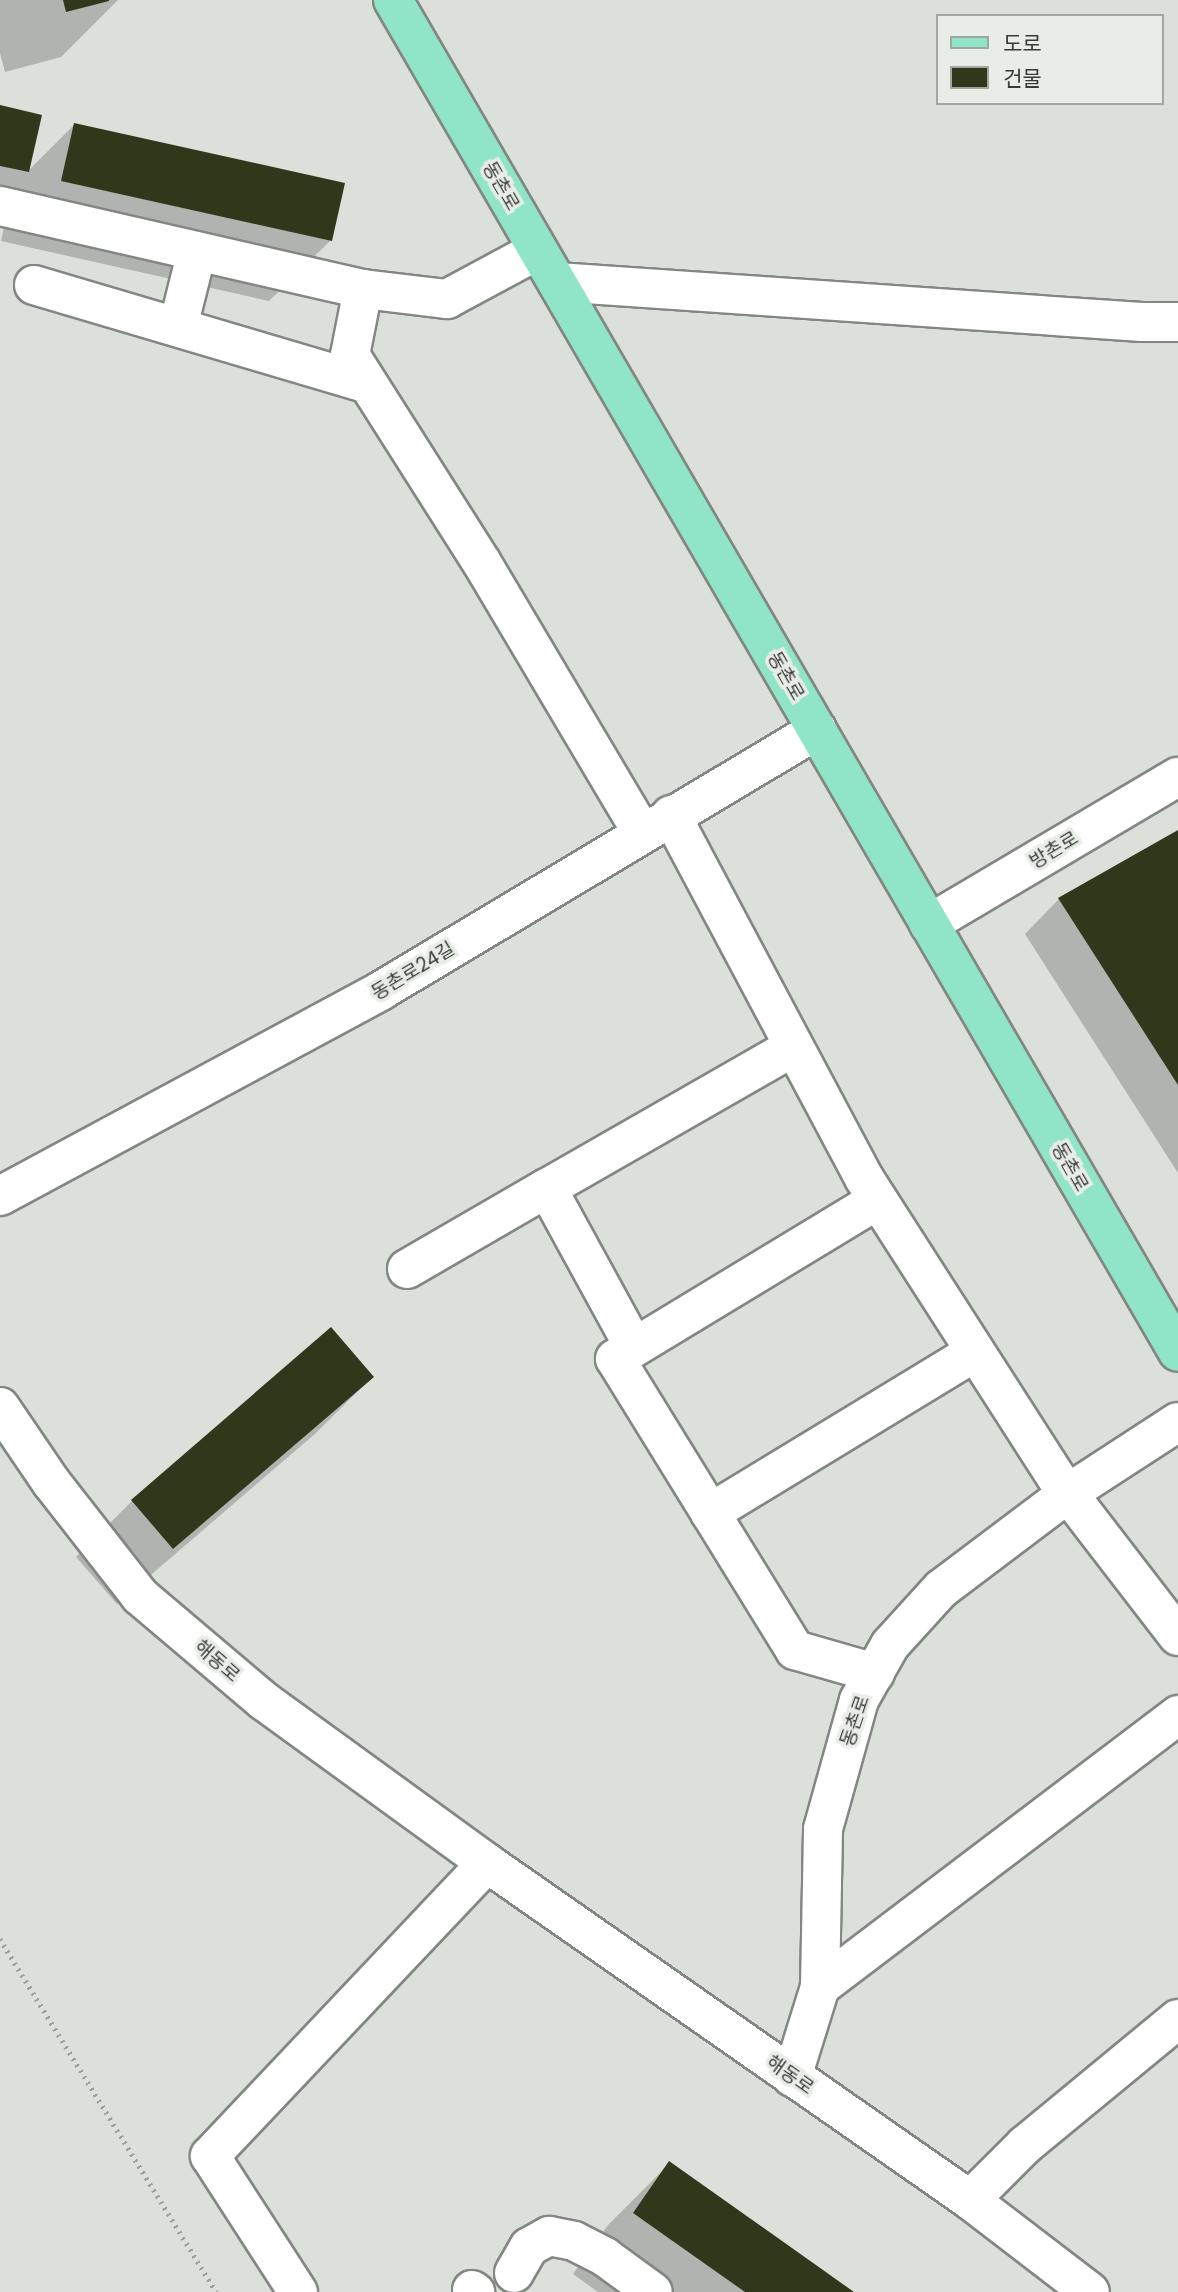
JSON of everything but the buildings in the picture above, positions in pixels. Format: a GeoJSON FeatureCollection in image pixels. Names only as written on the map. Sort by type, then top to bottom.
{"type":"FeatureCollection","features":[{"type":"Feature","properties":{"kind":"main road","name":"동촌로"},"geometry":{"type":"LineString","coordinates":[[393,0],[1178,1352]]}},
{"type":"Feature","properties":{"kind":"street"},"geometry":{"type":"LineString","coordinates":[[0,206],[363,289],[447,299],[538,250]]}},
{"type":"Feature","properties":{"kind":"street"},"geometry":{"type":"LineString","coordinates":[[178,327],[197,251]]}},
{"type":"Feature","properties":{"kind":"street"},"geometry":{"type":"LineString","coordinates":[[557,282],[1178,322]]}},
{"type":"Feature","properties":{"kind":"street"},"geometry":{"type":"LineString","coordinates":[[34,285],[368,384]]}},
{"type":"Feature","properties":{"kind":"street"},"geometry":{"type":"LineString","coordinates":[[363,289],[350,355],[482,563],[657,824],[793,1048],[878,1200],[975,1352],[1068,1494],[1178,1636]]}},
{"type":"Feature","properties":{"kind":"street","name":"동촌로24길"},"geometry":{"type":"LineString","coordinates":[[0,1196],[382,990],[817,730]]}},
{"type":"Feature","properties":{"kind":"street","name":"방촌로"},"geometry":{"type":"LineString","coordinates":[[929,923],[1178,777]]}},
{"type":"Feature","properties":{"kind":"street"},"geometry":{"type":"LineString","coordinates":[[407,1269],[793,1048]]}},
{"type":"Feature","properties":{"kind":"street"},"geometry":{"type":"LineString","coordinates":[[547,1188],[634,1348]]}},
{"type":"Feature","properties":{"kind":"street"},"geometry":{"type":"LineString","coordinates":[[875,1672],[795,1650],[615,1359],[878,1200]]}},
{"type":"Feature","properties":{"kind":"street"},"geometry":{"type":"LineString","coordinates":[[710,1513],[975,1352]]}},
{"type":"Feature","properties":{"kind":"street","name":"해동로"},"geometry":{"type":"LineString","coordinates":[[0,1407],[51,1482],[140,1596],[264,1701],[487,1863],[970,2200],[1090,2292]]}},
{"type":"Feature","properties":{"kind":"street","name":"동촌로"},"geometry":{"type":"LineString","coordinates":[[792,2077],[820,1987],[823,1829],[859,1700],[890,1645],[941,1589],[1068,1494],[1178,1422]]}},
{"type":"Feature","properties":{"kind":"street"},"geometry":{"type":"LineString","coordinates":[[820,1987],[1178,1715]]}},
{"type":"Feature","properties":{"kind":"street"},"geometry":{"type":"LineString","coordinates":[[290,2279],[210,2156],[487,1863]]}},
{"type":"Feature","properties":{"kind":"street"},"geometry":{"type":"LineString","coordinates":[[970,2200],[1025,2145],[1178,2019]]}},
{"type":"Feature","properties":{"kind":"street"},"geometry":{"type":"LineString","coordinates":[[514,2273],[529,2248],[549,2236],[574,2241],[605,2257],[653,2292]]}},
{"type":"Feature","properties":{"kind":"path"},"geometry":{"type":"LineString","coordinates":[[0,1939],[216,2292]]}}]}
